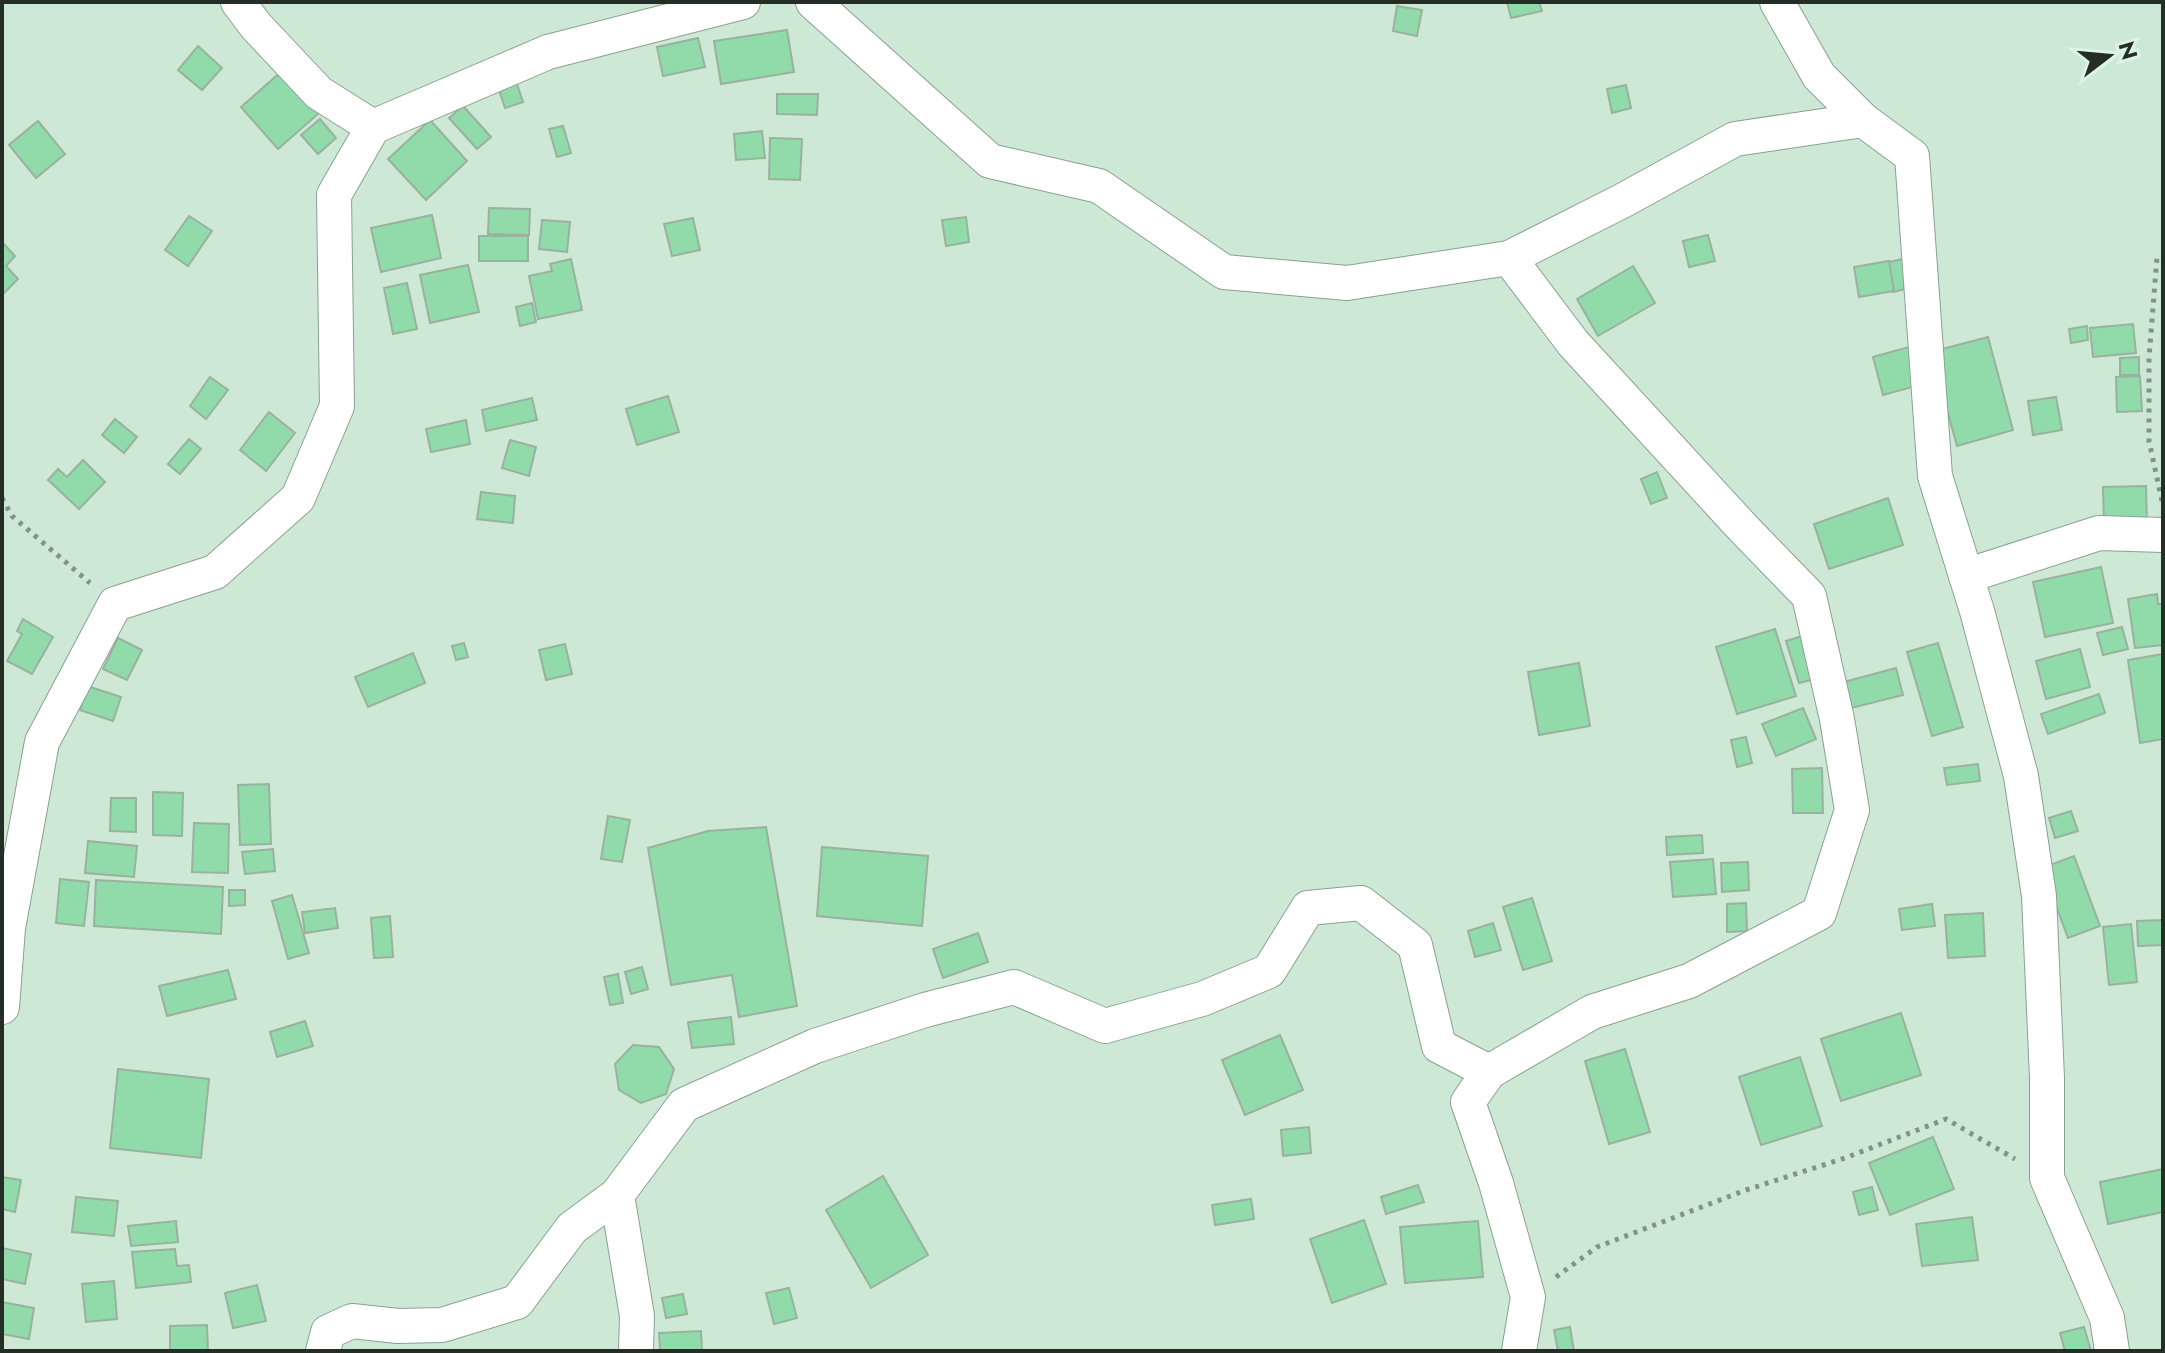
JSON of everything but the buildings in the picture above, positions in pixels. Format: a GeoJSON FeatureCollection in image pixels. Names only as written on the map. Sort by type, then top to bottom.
{"type":"FeatureCollection","features":[{"type":"Feature","properties":{"kind":"street"},"geometry":{"type":"LineString","coordinates":[[238,2],[256,26],[319,93],[373,127]]}},
{"type":"Feature","properties":{"kind":"street"},"geometry":{"type":"LineString","coordinates":[[2,1007],[8,928],[42,742],[115,604],[215,572],[298,498],[337,406],[334,195],[373,127],[548,52],[743,2]]}},
{"type":"Feature","properties":{"kind":"street"},"geometry":{"type":"LineString","coordinates":[[813,2],[990,161],[1099,186],[1224,272],[1347,283],[1509,258],[1735,139],[1863,120]]}},
{"type":"Feature","properties":{"kind":"street"},"geometry":{"type":"LineString","coordinates":[[1777,2],[1819,76],[1863,120],[1912,156],[1935,476],[2021,776],[2039,896],[2047,1078],[2047,1178],[2107,1318],[2112,1351]]}},
{"type":"Feature","properties":{"kind":"street"},"geometry":{"type":"LineString","coordinates":[[1509,258],[1573,343],[1809,596],[1837,719],[1852,810],[1819,913],[1689,981],[1592,1012],[1489,1072],[1468,1102],[1496,1183],[1528,1297],[1519,1351]]}},
{"type":"Feature","properties":{"kind":"street"},"geometry":{"type":"LineString","coordinates":[[1966,576],[2099,533],[2163,535]]}},
{"type":"Feature","properties":{"kind":"street"},"geometry":{"type":"LineString","coordinates":[[323,1351],[328,1332],[352,1321],[398,1326],[442,1325],[517,1302],[572,1228],[617,1195],[684,1105],[815,1046],[925,1010],[1014,987],[1105,1026],[1202,999],[1269,971],[1308,908],[1361,903],[1415,945],[1439,1046],[1489,1072]]}},
{"type":"Feature","properties":{"kind":"street"},"geometry":{"type":"LineString","coordinates":[[617,1195],[637,1316],[636,1351]]}},
{"type":"Feature","properties":{"kind":"path"},"geometry":{"type":"LineString","coordinates":[[2163,258],[2157,257],[2149,358],[2149,441],[2163,506]]}},
{"type":"Feature","properties":{"kind":"path"},"geometry":{"type":"LineString","coordinates":[[2,498],[12,516],[115,604]]}},
{"type":"Feature","properties":{"kind":"path"},"geometry":{"type":"LineString","coordinates":[[1528,1297],[1597,1247],[1946,1119],[2047,1178]]}}]}
